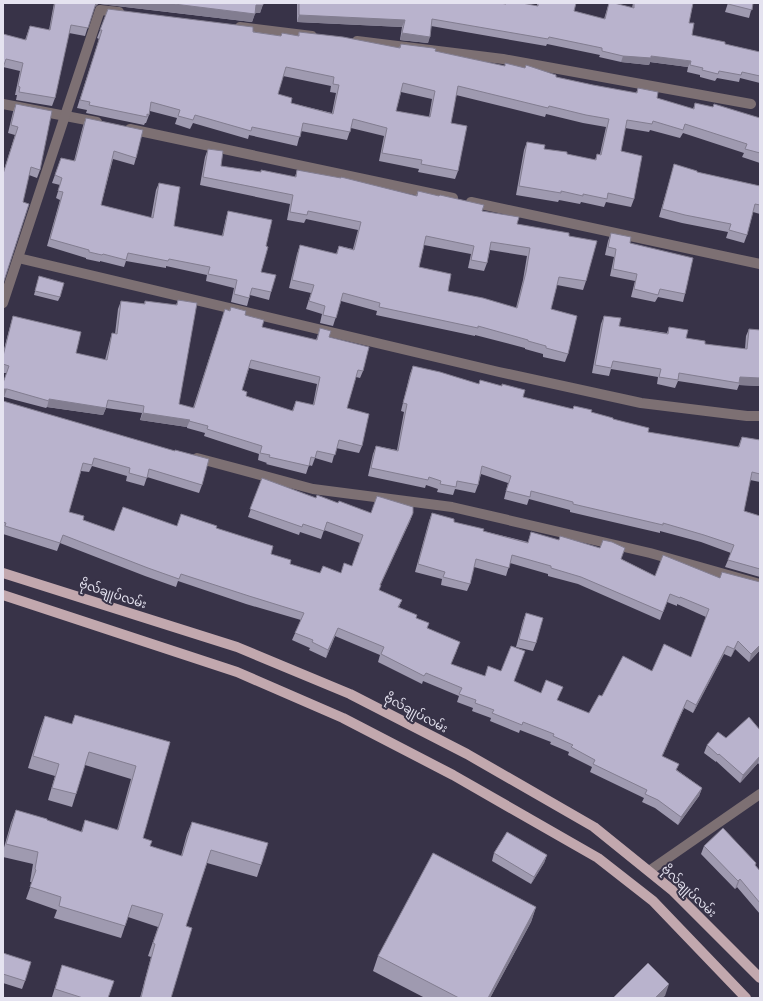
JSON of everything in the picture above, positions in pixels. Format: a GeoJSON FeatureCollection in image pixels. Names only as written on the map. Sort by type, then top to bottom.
{"type":"FeatureCollection","features":[{"type":"Feature","properties":{"kind":"main road","name":"ဗိုလ်ချုပ်လမ်း"},"geometry":{"type":"LineString","coordinates":[[3,573],[237,648],[350,694],[466,754],[594,827],[672,890],[760,978]]}},
{"type":"Feature","properties":{"kind":"main road"},"geometry":{"type":"LineString","coordinates":[[3,595],[237,672],[343,718],[453,775],[598,858],[653,901],[746,998]]}},
{"type":"Feature","properties":{"kind":"street"},"geometry":{"type":"LineString","coordinates":[[3,303],[5,290],[18,258],[101,6],[132,14]]}},
{"type":"Feature","properties":{"kind":"street"},"geometry":{"type":"LineString","coordinates":[[226,25],[321,37]]}},
{"type":"Feature","properties":{"kind":"street"},"geometry":{"type":"LineString","coordinates":[[345,40],[503,59],[751,104]]}},
{"type":"Feature","properties":{"kind":"street"},"geometry":{"type":"LineString","coordinates":[[3,104],[65,115],[104,124]]}},
{"type":"Feature","properties":{"kind":"street"},"geometry":{"type":"LineString","coordinates":[[119,127],[760,264]]}},
{"type":"Feature","properties":{"kind":"street"},"geometry":{"type":"LineString","coordinates":[[18,258],[483,368],[641,403],[747,416],[760,416]]}},
{"type":"Feature","properties":{"kind":"street"},"geometry":{"type":"LineString","coordinates":[[186,456],[313,489],[452,507],[650,553],[760,584]]}},
{"type":"Feature","properties":{"kind":"street"},"geometry":{"type":"LineString","coordinates":[[649,872],[760,794]]}},
{"type":"Feature","properties":{"kind":"building"},"geometry":{"type":"Polygon","coordinates":[[[55,3],[96,3],[88,28],[71,25],[55,98],[19,92],[20,87],[18,86],[23,63],[6,59],[3,68],[3,34],[26,40],[30,26],[50,30],[55,3]]]}},
{"type":"Feature","properties":{"kind":"building"},"geometry":{"type":"Polygon","coordinates":[[[166,3],[263,3],[263,5],[256,5],[255,14],[166,3]]]}},
{"type":"Feature","properties":{"kind":"building"},"geometry":{"type":"Polygon","coordinates":[[[299,3],[522,3],[538,6],[538,3],[576,3],[574,11],[605,19],[609,3],[634,8],[634,3],[693,3],[689,23],[694,23],[692,35],[725,42],[725,44],[760,52],[760,76],[742,72],[741,75],[719,71],[718,74],[690,65],[691,61],[651,56],[651,58],[623,56],[602,51],[602,48],[549,37],[548,39],[432,19],[430,37],[402,33],[405,20],[299,15],[299,3]]]}},
{"type":"Feature","properties":{"kind":"building"},"geometry":{"type":"Polygon","coordinates":[[[753,3],[752,10],[728,4],[753,3]]]}},
{"type":"Feature","properties":{"kind":"building"},"geometry":{"type":"Polygon","coordinates":[[[108,9],[253,27],[253,32],[281,36],[282,33],[299,36],[299,32],[343,37],[400,48],[401,44],[433,48],[436,49],[435,51],[505,66],[505,63],[525,68],[526,65],[556,75],[556,77],[593,85],[637,93],[638,88],[658,92],[657,98],[694,109],[695,103],[713,107],[714,104],[760,118],[760,153],[745,149],[747,144],[685,124],[683,130],[653,121],[652,124],[627,120],[621,151],[642,156],[634,199],[608,193],[607,199],[583,194],[583,196],[561,191],[561,193],[519,186],[527,142],[545,145],[544,149],[567,152],[567,154],[596,160],[597,154],[601,155],[609,119],[549,106],[548,108],[458,86],[451,123],[467,126],[458,171],[421,164],[422,160],[382,153],[387,128],[353,119],[350,132],[303,123],[300,137],[252,127],[251,131],[195,115],[193,120],[178,116],[180,110],[151,102],[149,115],[147,114],[147,117],[89,105],[90,102],[80,100],[102,30],[100,30],[108,9]],[[286,67],[278,94],[292,98],[291,103],[333,114],[339,85],[333,84],[334,77],[286,67]],[[403,83],[396,111],[430,117],[435,91],[403,83]]]}},
{"type":"Feature","properties":{"kind":"building"},"geometry":{"type":"Polygon","coordinates":[[[16,104],[52,111],[40,170],[31,167],[23,202],[29,204],[3,284],[3,174],[18,127],[11,125],[16,104]]]}},
{"type":"Feature","properties":{"kind":"building"},"geometry":{"type":"Polygon","coordinates":[[[86,118],[143,130],[136,158],[114,151],[101,205],[153,218],[159,183],[180,187],[174,226],[223,236],[228,211],[272,220],[266,246],[268,247],[261,272],[276,275],[271,292],[252,288],[249,298],[234,294],[237,280],[208,274],[210,267],[128,253],[126,260],[89,252],[89,250],[50,239],[63,192],[58,191],[62,178],[55,175],[61,158],[75,161],[86,118]]]}},
{"type":"Feature","properties":{"kind":"building"},"geometry":{"type":"Polygon","coordinates":[[[208,149],[223,151],[221,166],[261,172],[261,170],[296,177],[297,170],[341,177],[417,196],[418,191],[440,195],[484,205],[482,211],[519,217],[517,224],[569,233],[569,236],[597,241],[586,281],[559,277],[551,309],[577,316],[568,354],[546,348],[546,346],[528,340],[478,326],[478,328],[379,307],[380,303],[343,293],[336,318],[323,315],[325,306],[309,301],[314,285],[292,280],[300,245],[337,254],[339,246],[354,250],[361,222],[308,211],[307,215],[290,212],[293,195],[203,177],[208,149]],[[426,236],[419,267],[451,274],[448,291],[483,298],[517,308],[530,248],[491,242],[487,263],[471,260],[474,246],[426,236]]]}},
{"type":"Feature","properties":{"kind":"building"},"geometry":{"type":"Polygon","coordinates":[[[674,164],[697,172],[760,186],[760,205],[755,204],[747,235],[729,230],[731,224],[662,209],[674,164]]]}},
{"type":"Feature","properties":{"kind":"building"},"geometry":{"type":"Polygon","coordinates":[[[611,233],[631,237],[630,243],[693,258],[685,294],[660,289],[658,295],[634,289],[637,274],[613,269],[616,249],[608,247],[611,233]]]}},
{"type":"Feature","properties":{"kind":"building"},"geometry":{"type":"Polygon","coordinates":[[[39,276],[64,283],[60,297],[35,291],[39,276]]]}},
{"type":"Feature","properties":{"kind":"building"},"geometry":{"type":"Polygon","coordinates":[[[178,300],[197,303],[179,404],[194,408],[225,309],[230,311],[231,307],[246,311],[245,315],[264,320],[262,327],[317,340],[320,328],[331,331],[329,337],[369,347],[363,371],[358,370],[347,408],[369,414],[362,446],[339,440],[335,455],[317,451],[315,458],[311,457],[309,466],[269,457],[270,455],[260,453],[262,446],[207,429],[208,426],[189,421],[190,420],[143,413],[144,406],[108,400],[106,408],[49,399],[49,401],[7,389],[3,390],[3,383],[9,366],[3,364],[3,356],[13,316],[81,332],[76,353],[107,360],[112,333],[117,334],[121,301],[145,304],[145,301],[177,305],[178,300]],[[251,360],[242,390],[247,392],[246,396],[293,411],[296,401],[314,405],[320,377],[251,360]]]}},
{"type":"Feature","properties":{"kind":"building"},"geometry":{"type":"Polygon","coordinates":[[[604,316],[621,318],[619,326],[668,334],[669,327],[688,330],[686,338],[705,341],[705,344],[747,349],[749,329],[760,330],[760,378],[740,377],[739,383],[679,373],[678,380],[659,377],[661,369],[613,361],[611,368],[595,365],[604,316]]]}},
{"type":"Feature","properties":{"kind":"building"},"geometry":{"type":"Polygon","coordinates":[[[413,366],[440,372],[479,384],[480,380],[525,390],[523,397],[573,409],[574,406],[592,410],[591,412],[613,419],[649,428],[648,432],[739,447],[742,437],[760,440],[760,474],[752,472],[744,511],[760,516],[760,569],[728,560],[734,545],[704,535],[663,523],[663,525],[573,504],[573,502],[531,491],[530,497],[506,491],[511,476],[482,466],[478,485],[457,481],[456,487],[440,484],[441,481],[429,477],[428,480],[371,468],[376,446],[398,451],[407,404],[403,403],[413,366]]]}},
{"type":"Feature","properties":{"kind":"building"},"geometry":{"type":"Polygon","coordinates":[[[3,401],[175,451],[209,459],[202,485],[149,469],[147,478],[129,473],[130,468],[94,458],[92,465],[83,463],[69,512],[84,516],[83,520],[114,531],[123,507],[177,526],[181,514],[217,526],[216,528],[273,546],[271,554],[291,560],[290,564],[320,573],[323,566],[341,573],[344,563],[352,566],[363,535],[327,522],[324,531],[303,524],[302,527],[250,509],[262,478],[316,498],[317,495],[338,503],[339,501],[371,513],[377,496],[413,507],[413,513],[379,590],[402,600],[398,607],[417,615],[416,618],[429,623],[427,628],[460,642],[451,664],[485,676],[488,666],[501,671],[511,646],[525,651],[514,681],[541,693],[546,680],[563,687],[557,700],[589,713],[599,695],[602,696],[623,656],[652,671],[664,644],[691,657],[709,609],[670,594],[663,612],[581,577],[551,568],[551,566],[512,555],[509,568],[476,559],[470,584],[443,577],[445,572],[418,564],[432,513],[454,519],[454,522],[484,529],[483,531],[528,543],[531,532],[559,540],[560,536],[600,548],[603,540],[612,542],[625,548],[621,559],[655,576],[663,555],[720,578],[722,572],[760,582],[760,645],[751,654],[738,641],[734,649],[727,646],[696,705],[687,700],[662,756],[679,764],[676,770],[702,788],[681,817],[658,800],[645,794],[647,790],[593,764],[595,760],[571,747],[573,745],[553,736],[554,734],[523,722],[522,725],[492,713],[494,710],[475,703],[476,700],[459,694],[462,688],[426,673],[424,676],[381,654],[384,647],[338,628],[328,650],[312,642],[313,640],[295,633],[304,613],[181,574],[179,579],[63,535],[60,543],[5,526],[6,523],[3,522],[3,401]]]}},
{"type":"Feature","properties":{"kind":"building"},"geometry":{"type":"Polygon","coordinates":[[[526,613],[543,618],[536,643],[519,639],[526,613]]]}},
{"type":"Feature","properties":{"kind":"building"},"geometry":{"type":"Polygon","coordinates":[[[75,715],[170,742],[143,838],[152,841],[150,846],[182,856],[192,822],[268,843],[261,865],[211,850],[186,926],[192,928],[171,998],[141,998],[155,944],[153,943],[163,914],[132,905],[125,926],[59,906],[61,897],[30,887],[36,870],[38,852],[6,844],[16,810],[47,819],[82,832],[85,820],[118,830],[136,766],[89,752],[76,794],[52,788],[59,764],[33,756],[45,716],[72,724],[75,715]]]}},
{"type":"Feature","properties":{"kind":"building"},"geometry":{"type":"Polygon","coordinates":[[[749,717],[760,730],[760,756],[743,775],[707,745],[718,732],[726,738],[749,717]]]}},
{"type":"Feature","properties":{"kind":"building"},"geometry":{"type":"Polygon","coordinates":[[[723,828],[756,863],[755,865],[760,871],[760,903],[740,879],[738,881],[704,846],[723,828]]]}},
{"type":"Feature","properties":{"kind":"building"},"geometry":{"type":"Polygon","coordinates":[[[507,832],[547,855],[534,877],[494,853],[507,832]]]}},
{"type":"Feature","properties":{"kind":"building"},"geometry":{"type":"Polygon","coordinates":[[[433,853],[536,907],[488,998],[459,998],[378,956],[433,853]]]}},
{"type":"Feature","properties":{"kind":"building"},"geometry":{"type":"Polygon","coordinates":[[[3,953],[31,962],[25,981],[3,974],[3,953]]]}},
{"type":"Feature","properties":{"kind":"building"},"geometry":{"type":"Polygon","coordinates":[[[648,963],[669,984],[655,998],[613,998],[648,963]]]}},
{"type":"Feature","properties":{"kind":"building"},"geometry":{"type":"Polygon","coordinates":[[[62,965],[114,981],[108,998],[83,998],[55,989],[62,965]]]}}]}
